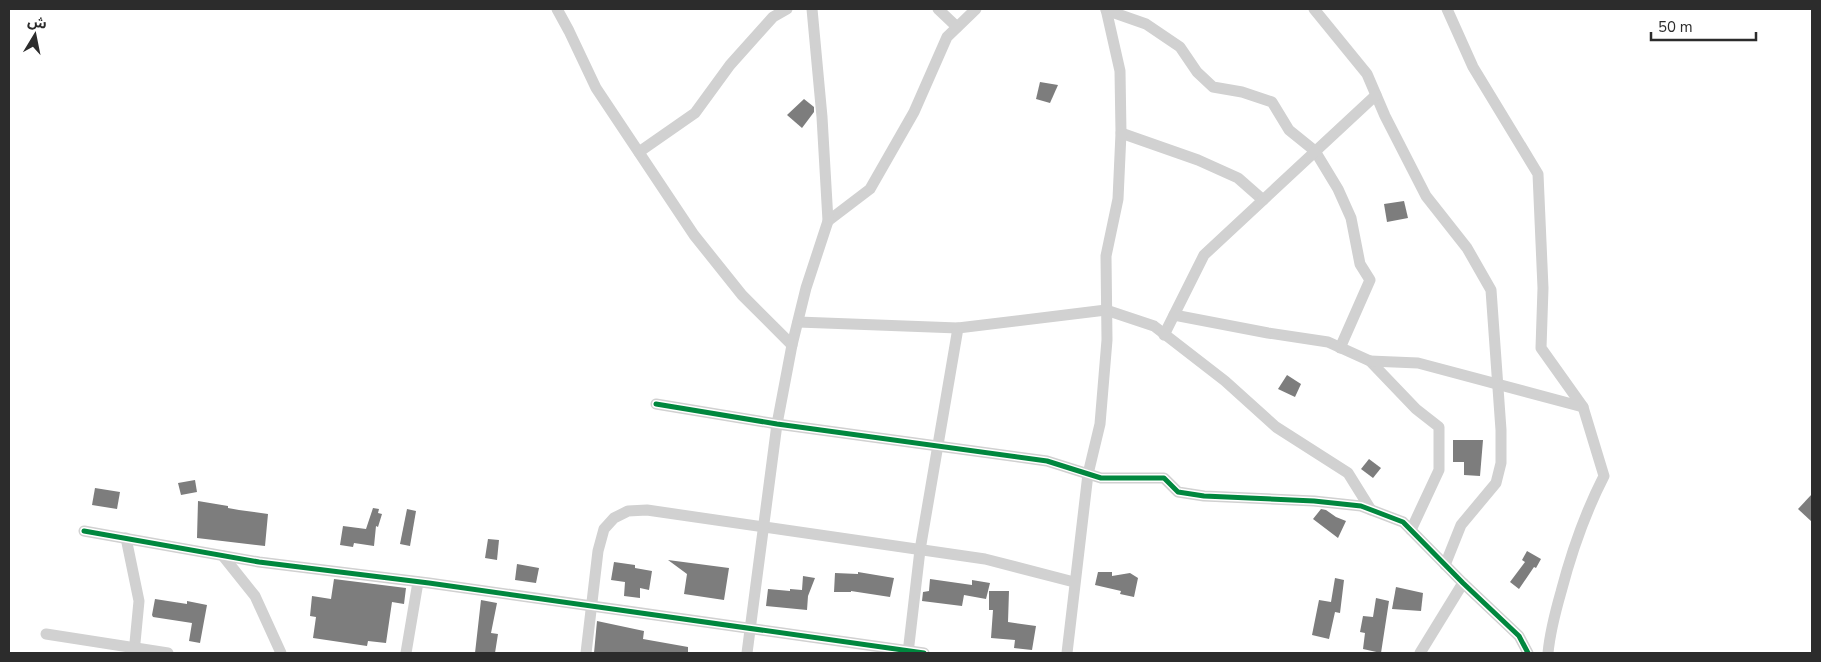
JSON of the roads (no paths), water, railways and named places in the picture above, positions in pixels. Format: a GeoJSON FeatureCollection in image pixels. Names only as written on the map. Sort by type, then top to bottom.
{"type":"FeatureCollection","features":[{"type":"Feature","properties":{"kind":"street"},"geometry":{"type":"LineString","coordinates":[[557,9],[596,88],[700,243],[742,295],[792,345]]}},
{"type":"Feature","properties":{"kind":"street"},"geometry":{"type":"LineString","coordinates":[[639,152],[695,113],[730,65],[773,17],[787,9]]}},
{"type":"Feature","properties":{"kind":"street"},"geometry":{"type":"LineString","coordinates":[[747,653],[777,424],[792,345],[806,288],[828,221],[822,117],[812,9]]}},
{"type":"Feature","properties":{"kind":"street"},"geometry":{"type":"LineString","coordinates":[[938,9],[957,27]]}},
{"type":"Feature","properties":{"kind":"street"},"geometry":{"type":"LineString","coordinates":[[828,221],[870,189],[914,112],[947,38],[976,9]]}},
{"type":"Feature","properties":{"kind":"street"},"geometry":{"type":"LineString","coordinates":[[1067,653],[1088,474],[1100,424],[1106,340],[1106,256],[1118,199],[1121,133],[1120,71],[1106,9]]}},
{"type":"Feature","properties":{"kind":"street"},"geometry":{"type":"LineString","coordinates":[[1106,9],[1146,24],[1180,47],[1197,72],[1213,87],[1242,92],[1272,102],[1289,130],[1315,151],[1338,189],[1350,218],[1360,264],[1370,280],[1340,348]]}},
{"type":"Feature","properties":{"kind":"street"},"geometry":{"type":"LineString","coordinates":[[1314,9],[1367,74],[1426,196],[1468,248],[1491,290],[1498,384],[1501,463],[1496,483],[1460,525],[1445,565]]}},
{"type":"Feature","properties":{"kind":"street"},"geometry":{"type":"LineString","coordinates":[[1447,9],[1473,67],[1538,174],[1543,288],[1541,348],[1584,407],[1604,476],[1587,509],[1571,554],[1550,634],[1548,653]]}},
{"type":"Feature","properties":{"kind":"street"},"geometry":{"type":"LineString","coordinates":[[1164,335],[1204,255],[1376,95]]}},
{"type":"Feature","properties":{"kind":"street"},"geometry":{"type":"LineString","coordinates":[[1121,133],[1198,160],[1238,178],[1264,200]]}},
{"type":"Feature","properties":{"kind":"street"},"geometry":{"type":"LineString","coordinates":[[798,322],[958,328],[1106,310],[1154,326],[1225,382],[1276,427],[1348,473],[1371,510]]}},
{"type":"Feature","properties":{"kind":"street"},"geometry":{"type":"LineString","coordinates":[[1174,315],[1328,342],[1370,361],[1418,363],[1584,407]]}},
{"type":"Feature","properties":{"kind":"street"},"geometry":{"type":"LineString","coordinates":[[908,652],[920,550],[958,328]]}},
{"type":"Feature","properties":{"kind":"street"},"geometry":{"type":"LineString","coordinates":[[1370,361],[1416,409],[1439,427],[1439,470],[1411,530]]}},
{"type":"Feature","properties":{"kind":"street"},"geometry":{"type":"LineString","coordinates":[[656,404],[777,424],[1048,461],[1101,478],[1164,478],[1178,492],[1204,496],[1314,501],[1361,506],[1403,522],[1463,584],[1519,636],[1528,653]]}},
{"type":"Feature","properties":{"kind":"street"},"geometry":{"type":"LineString","coordinates":[[586,653],[598,551],[604,529],[614,518],[628,511],[647,510],[985,559],[1074,582]]}},
{"type":"Feature","properties":{"kind":"street"},"geometry":{"type":"LineString","coordinates":[[84,531],[259,562],[418,582],[924,653]]}},
{"type":"Feature","properties":{"kind":"street"},"geometry":{"type":"LineString","coordinates":[[126,538],[139,601],[135,651]]}},
{"type":"Feature","properties":{"kind":"street"},"geometry":{"type":"LineString","coordinates":[[224,556],[255,596],[281,653]]}},
{"type":"Feature","properties":{"kind":"street"},"geometry":{"type":"LineString","coordinates":[[406,653],[418,582]]}},
{"type":"Feature","properties":{"kind":"street"},"geometry":{"type":"LineString","coordinates":[[1420,653],[1463,584]]}},
{"type":"Feature","properties":{"kind":"street"},"geometry":{"type":"LineString","coordinates":[[46,634],[135,651],[168,653]]}}]}
